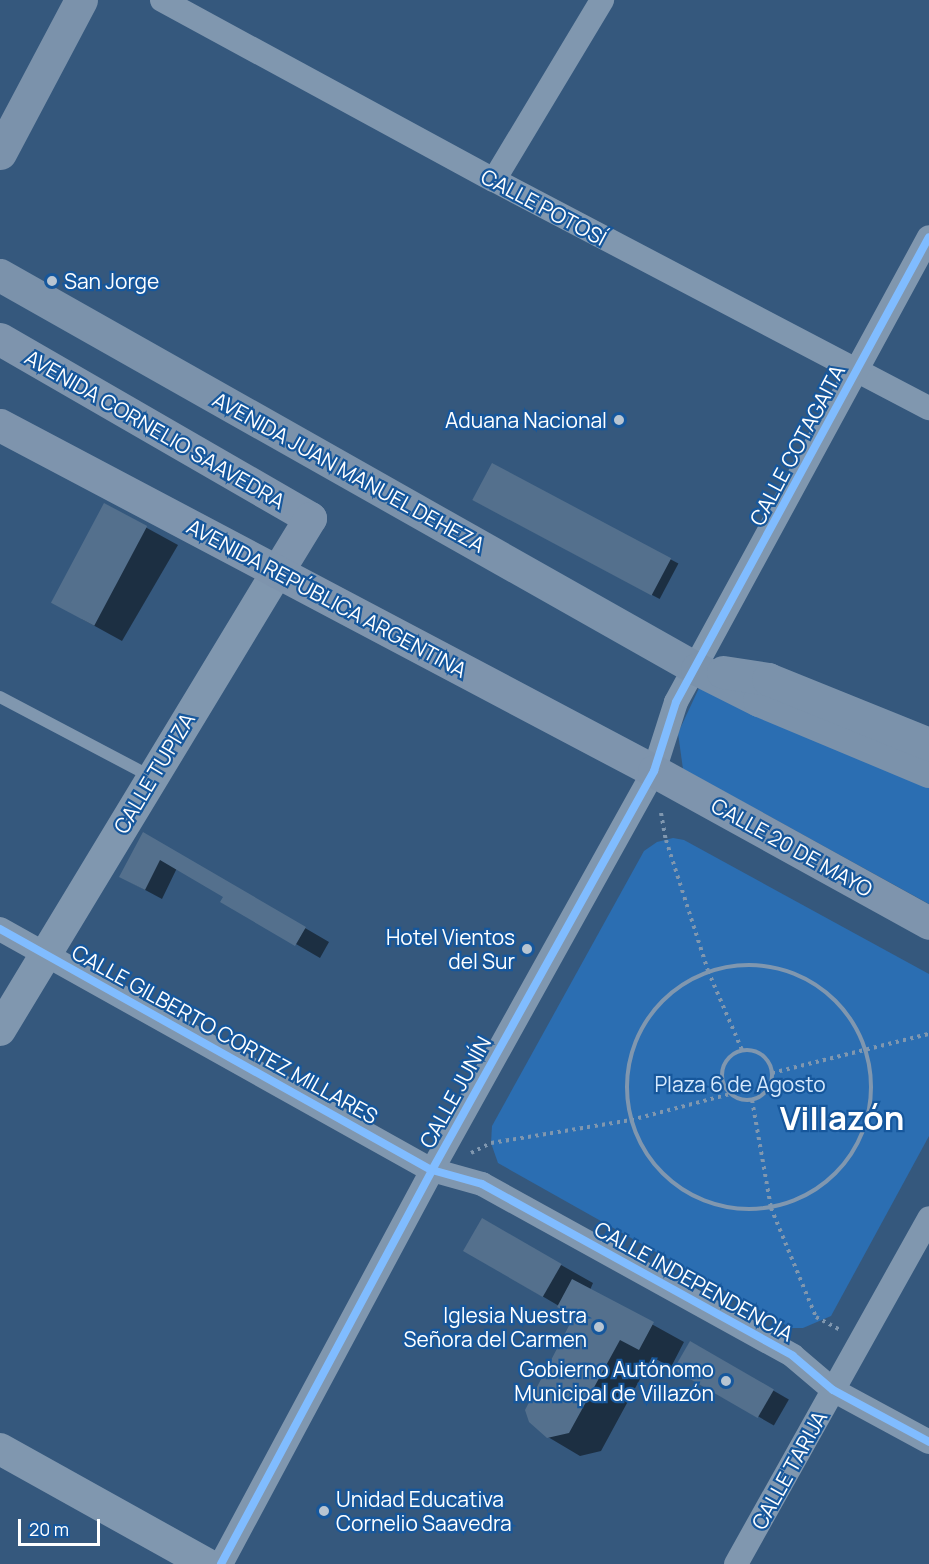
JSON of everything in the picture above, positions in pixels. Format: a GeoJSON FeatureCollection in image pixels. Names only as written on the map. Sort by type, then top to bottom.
{"type":"FeatureCollection","features":[{"type":"Feature","properties":{"kind":"highway","name":"AVENIDA CORNELIO SAAVEDRA"},"geometry":{"type":"LineString","coordinates":[[0,339],[310,518]]}},
{"type":"Feature","properties":{"kind":"highway","name":"AVENIDA REPÚBLICA ARGENTINA"},"geometry":{"type":"LineString","coordinates":[[0,425],[654,771]]}},
{"type":"Feature","properties":{"kind":"highway","name":"CALLE TUPIZA"},"geometry":{"type":"LineString","coordinates":[[277,572],[310,518]]}},
{"type":"Feature","properties":{"kind":"highway","name":"CALLE 20 DE MAYO"},"geometry":{"type":"LineString","coordinates":[[654,771],[929,923]]}},
{"type":"Feature","properties":{"kind":"main road"},"geometry":{"type":"LineString","coordinates":[[0,153],[81,0]]}},
{"type":"Feature","properties":{"kind":"main road","name":"AVENIDA JUAN MANUEL DEHEZA"},"geometry":{"type":"LineString","coordinates":[[0,276],[697,669],[759,700],[929,771]]}},
{"type":"Feature","properties":{"kind":"main road","name":"AVENIDA JUAN MANUEL DEHEZA"},"geometry":{"type":"LineString","coordinates":[[697,669],[768,679],[929,744]]}},
{"type":"Feature","properties":{"kind":"street","name":"CALLE POTOSÍ"},"geometry":{"type":"LineString","coordinates":[[162,0],[494,180],[929,408]]}},
{"type":"Feature","properties":{"kind":"street"},"geometry":{"type":"LineString","coordinates":[[494,180],[602,0]]}},
{"type":"Feature","properties":{"kind":"street","name":"CALLE COTAGAITA"},"geometry":{"type":"LineString","coordinates":[[697,669],[929,237]]}},
{"type":"Feature","properties":{"kind":"street","name":"CALLE TUPIZA"},"geometry":{"type":"LineString","coordinates":[[0,1030],[277,572]]}},
{"type":"Feature","properties":{"kind":"street","name":"CALLE JUNÍN"},"geometry":{"type":"LineString","coordinates":[[221,1564],[432,1170],[654,771],[676,702],[697,669]]}},
{"type":"Feature","properties":{"kind":"street","name":"CALLE GILBERTO CORTEZ MILLARES"},"geometry":{"type":"LineString","coordinates":[[0,929],[432,1170]]}},
{"type":"Feature","properties":{"kind":"street","name":"CALLE INDEPENDENCIA"},"geometry":{"type":"LineString","coordinates":[[432,1170],[482,1184],[794,1356],[833,1390],[929,1442]]}},
{"type":"Feature","properties":{"kind":"street","name":"CALLE TARIJA"},"geometry":{"type":"LineString","coordinates":[[736,1564],[929,1218]]}},
{"type":"Feature","properties":{"kind":"street"},"geometry":{"type":"LineString","coordinates":[[0,1449],[207,1564]]}},
{"type":"Feature","properties":{"kind":"lane"},"geometry":{"type":"LineString","coordinates":[[0,696],[152,777]]}},
{"type":"Feature","properties":{"kind":"path"},"geometry":{"type":"LineString","coordinates":[[654,771],[666,840],[708,971],[742,1050]]}},
{"type":"Feature","properties":{"kind":"path"},"geometry":{"type":"LineString","coordinates":[[747,964],[787,970],[822,988],[850,1016],[867,1052],[872,1092],[863,1133],[842,1168],[810,1194],[771,1208],[741,1210],[711,1204],[684,1192],[660,1173],[642,1148],[631,1120],[627,1084],[637,1039],[650,1015],[676,989],[708,971],[747,964]]}},
{"type":"Feature","properties":{"kind":"path"},"geometry":{"type":"LineString","coordinates":[[772,1073],[867,1052],[929,1034]]}},
{"type":"Feature","properties":{"kind":"path"},"geometry":{"type":"LineString","coordinates":[[742,1050],[759,1053],[772,1073],[769,1087],[752,1100],[740,1100],[730,1094],[722,1080],[724,1065],[742,1050]]}},
{"type":"Feature","properties":{"kind":"path"},"geometry":{"type":"LineString","coordinates":[[432,1170],[491,1143],[631,1120],[730,1094]]}},
{"type":"Feature","properties":{"kind":"path"},"geometry":{"type":"LineString","coordinates":[[752,1100],[771,1208],[816,1317],[861,1341]]}},
{"type":"Feature","properties":{"kind":"green space"},"geometry":{"type":"Polygon","coordinates":[[[699,688],[929,787],[929,904],[683,769],[678,733],[699,688]]]}},
{"type":"Feature","properties":{"kind":"green space","name":"Plaza 6 de Agosto"},"geometry":{"type":"Polygon","coordinates":[[[673,838],[684,840],[929,974],[929,1136],[831,1316],[803,1328],[791,1328],[498,1163],[491,1143],[492,1126],[644,851],[657,842],[673,838]]]}},
{"type":"Feature","properties":{"kind":"building"},"geometry":{"type":"Polygon","coordinates":[[[492,463],[671,558],[652,595],[472,500],[492,463]]]}},
{"type":"Feature","properties":{"kind":"building"},"geometry":{"type":"Polygon","coordinates":[[[104,503],[147,526],[94,626],[51,603],[104,503]]]}},
{"type":"Feature","properties":{"kind":"building"},"geometry":{"type":"Polygon","coordinates":[[[143,832],[306,927],[295,946],[220,902],[223,897],[160,860],[145,890],[119,877],[143,832]]]}},
{"type":"Feature","properties":{"kind":"building"},"geometry":{"type":"Polygon","coordinates":[[[482,1218],[562,1264],[543,1297],[463,1251],[482,1218]]]}},
{"type":"Feature","properties":{"kind":"building"},"geometry":{"type":"Polygon","coordinates":[[[572,1279],[654,1322],[639,1350],[620,1340],[569,1433],[547,1438],[529,1422],[525,1410],[574,1316],[557,1307],[572,1279]]]}},
{"type":"Feature","properties":{"kind":"building"},"geometry":{"type":"Polygon","coordinates":[[[690,1341],[774,1390],[758,1418],[674,1370],[690,1341]]]}},
{"type":"Feature","properties":{"kind":"cycle path"},"geometry":{"type":"LineString","coordinates":[[221,1564],[432,1170],[654,771],[676,702],[929,237]]}},
{"type":"Feature","properties":{"kind":"cycle path"},"geometry":{"type":"LineString","coordinates":[[0,929],[432,1170],[482,1184],[793,1356],[833,1390],[929,1442]]}},
{"type":"Feature","properties":{"kind":"place","name":"San Jorge"},"geometry":{"type":"Point","coordinates":[52,281]}},
{"type":"Feature","properties":{"kind":"place","name":"Aduana Nacional"},"geometry":{"type":"Point","coordinates":[619,420]}},
{"type":"Feature","properties":{"kind":"place","name":"Hotel Vientos del Sur"},"geometry":{"type":"Point","coordinates":[527,949]}},
{"type":"Feature","properties":{"kind":"place","name":"Iglesia Nuestra Señora del Carmen"},"geometry":{"type":"Point","coordinates":[599,1327]}},
{"type":"Feature","properties":{"kind":"place","name":"Gobierno Autónomo Municipal de Villazón"},"geometry":{"type":"Point","coordinates":[726,1381]}},
{"type":"Feature","properties":{"kind":"place","name":"Unidad Educativa Cornelio Saavedra"},"geometry":{"type":"Point","coordinates":[324,1511]}},
{"type":"Feature","properties":{"kind":"district","name":"Villazón"},"geometry":{"type":"Point","coordinates":[842,1118]}}]}
